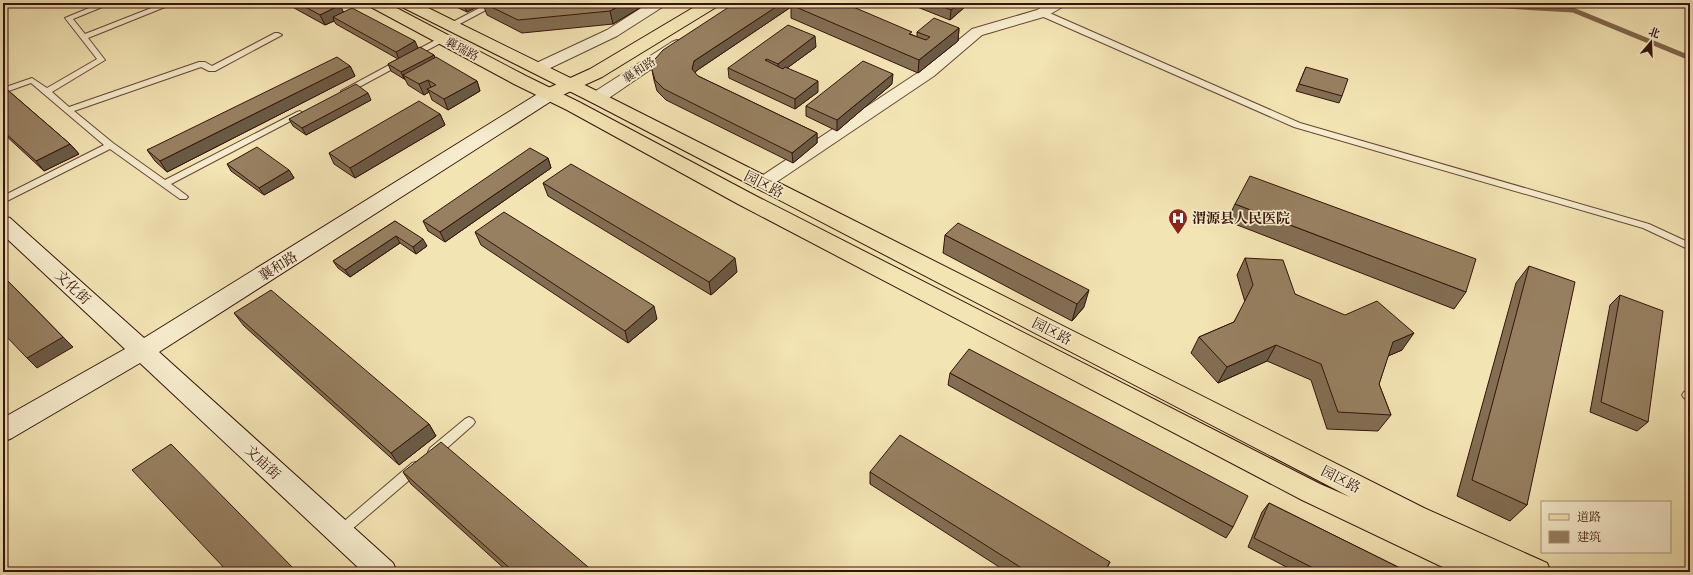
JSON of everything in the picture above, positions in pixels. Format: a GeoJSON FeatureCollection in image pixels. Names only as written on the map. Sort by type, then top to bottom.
{"type":"FeatureCollection","features":[{"type":"Feature","properties":{"kind":"main road","name":"襄瑞路"},"geometry":{"type":"LineString","coordinates":[[375,3],[538,68],[571,85]]}},
{"type":"Feature","properties":{"kind":"main road","name":"襄瑞路"},"geometry":{"type":"LineString","coordinates":[[406,3],[447,32],[550,94]]}},
{"type":"Feature","properties":{"kind":"main road"},"geometry":{"type":"LineString","coordinates":[[550,94],[584,68],[690,3]]}},
{"type":"Feature","properties":{"kind":"main road"},"geometry":{"type":"LineString","coordinates":[[550,94],[596,73],[712,3]]}},
{"type":"Feature","properties":{"kind":"main road","name":"园区路"},"geometry":{"type":"LineString","coordinates":[[571,85],[1414,516],[1537,572]]}},
{"type":"Feature","properties":{"kind":"main road","name":"襄和路"},"geometry":{"type":"LineString","coordinates":[[3,432],[142,351],[550,94]]}},
{"type":"Feature","properties":{"kind":"main road","name":"园区路"},"geometry":{"type":"LineString","coordinates":[[550,94],[752,202],[1304,488],[1483,572]]}},
{"type":"Feature","properties":{"kind":"main road","name":"文化街"},"geometry":{"type":"LineString","coordinates":[[3,223],[142,351]]}},
{"type":"Feature","properties":{"kind":"main road","name":"文庙街"},"geometry":{"type":"LineString","coordinates":[[142,351],[383,572]]}},
{"type":"Feature","properties":{"kind":"street"},"geometry":{"type":"LineString","coordinates":[[538,68],[612,33],[659,3]]}},
{"type":"Feature","properties":{"kind":"street"},"geometry":{"type":"LineString","coordinates":[[763,183],[928,73],[977,32],[1042,13],[1059,3]]}},
{"type":"Feature","properties":{"kind":"street","name":"襄和路"},"geometry":{"type":"LineString","coordinates":[[597,98],[689,38]]}},
{"type":"Feature","properties":{"kind":"lane"},"geometry":{"type":"LineString","coordinates":[[46,92],[101,60],[69,18],[108,3]]}},
{"type":"Feature","properties":{"kind":"lane"},"geometry":{"type":"LineString","coordinates":[[84,37],[171,3]]}},
{"type":"Feature","properties":{"kind":"lane"},"geometry":{"type":"LineString","coordinates":[[339,94],[495,3]]}},
{"type":"Feature","properties":{"kind":"lane"},"geometry":{"type":"LineString","coordinates":[[1042,13],[1297,125],[1646,226],[1690,246]]}},
{"type":"Feature","properties":{"kind":"lane"},"geometry":{"type":"LineString","coordinates":[[68,110],[202,64],[212,69],[278,35]]}},
{"type":"Feature","properties":{"kind":"lane"},"geometry":{"type":"LineString","coordinates":[[3,91],[32,80],[110,145],[183,197]]}},
{"type":"Feature","properties":{"kind":"lane"},"geometry":{"type":"LineString","coordinates":[[165,184],[305,112]]}},
{"type":"Feature","properties":{"kind":"lane"},"geometry":{"type":"LineString","coordinates":[[3,200],[110,145]]}},
{"type":"Feature","properties":{"kind":"lane"},"geometry":{"type":"LineString","coordinates":[[340,532],[469,422]]}},
{"type":"Feature","properties":{"kind":"building"},"geometry":{"type":"Polygon","coordinates":[[[298,3],[336,3],[340,5],[320,15],[298,3]]]}},
{"type":"Feature","properties":{"kind":"building"},"geometry":{"type":"Polygon","coordinates":[[[483,3],[624,3],[610,11],[518,20],[483,3]]]}},
{"type":"Feature","properties":{"kind":"building"},"geometry":{"type":"Polygon","coordinates":[[[735,3],[782,3],[694,61],[692,69],[698,76],[817,133],[792,153],[664,89],[655,80],[652,70],[655,59],[663,50],[735,3]]]}},
{"type":"Feature","properties":{"kind":"building"},"geometry":{"type":"Polygon","coordinates":[[[794,3],[844,3],[912,32],[909,34],[926,40],[930,37],[917,32],[934,18],[959,28],[919,60],[791,5],[794,3]]]}},
{"type":"Feature","properties":{"kind":"building"},"geometry":{"type":"Polygon","coordinates":[[[934,3],[959,3],[951,10],[934,3]]]}},
{"type":"Feature","properties":{"kind":"building"},"geometry":{"type":"Polygon","coordinates":[[[352,8],[415,41],[396,52],[333,17],[352,8]]]}},
{"type":"Feature","properties":{"kind":"building"},"geometry":{"type":"Polygon","coordinates":[[[788,25],[815,36],[778,64],[767,59],[765,60],[783,69],[785,67],[818,81],[795,99],[728,68],[788,25]]]}},
{"type":"Feature","properties":{"kind":"building"},"geometry":{"type":"Polygon","coordinates":[[[420,47],[434,55],[401,72],[388,64],[420,47]]]}},
{"type":"Feature","properties":{"kind":"building"},"geometry":{"type":"Polygon","coordinates":[[[337,57],[350,66],[160,161],[147,150],[337,57]]]}},
{"type":"Feature","properties":{"kind":"building"},"geometry":{"type":"Polygon","coordinates":[[[436,57],[477,81],[444,99],[427,89],[436,85],[428,80],[419,84],[403,75],[436,57]]]}},
{"type":"Feature","properties":{"kind":"building"},"geometry":{"type":"Polygon","coordinates":[[[863,61],[893,74],[837,120],[806,106],[863,61]]]}},
{"type":"Feature","properties":{"kind":"building"},"geometry":{"type":"Polygon","coordinates":[[[1306,67],[1348,79],[1342,96],[1299,84],[1306,67]]]}},
{"type":"Feature","properties":{"kind":"building"},"geometry":{"type":"Polygon","coordinates":[[[356,84],[368,93],[302,128],[289,119],[356,84]]]}},
{"type":"Feature","properties":{"kind":"building"},"geometry":{"type":"Polygon","coordinates":[[[3,86],[70,144],[36,161],[3,131],[3,86]]]}},
{"type":"Feature","properties":{"kind":"building"},"geometry":{"type":"Polygon","coordinates":[[[419,101],[440,114],[350,168],[329,153],[419,101]]]}},
{"type":"Feature","properties":{"kind":"building"},"geometry":{"type":"Polygon","coordinates":[[[257,147],[289,170],[259,188],[227,164],[257,147]]]}},
{"type":"Feature","properties":{"kind":"building"},"geometry":{"type":"Polygon","coordinates":[[[530,148],[548,158],[440,232],[423,221],[530,148]]]}},
{"type":"Feature","properties":{"kind":"building"},"geometry":{"type":"Polygon","coordinates":[[[571,164],[735,258],[709,282],[543,183],[571,164]]]}},
{"type":"Feature","properties":{"kind":"building"},"geometry":{"type":"Polygon","coordinates":[[[1250,176],[1476,259],[1466,292],[1235,204],[1250,176]]]}},
{"type":"Feature","properties":{"kind":"building"},"geometry":{"type":"Polygon","coordinates":[[[504,212],[654,306],[625,331],[475,232],[504,212]]]}},
{"type":"Feature","properties":{"kind":"building"},"geometry":{"type":"Polygon","coordinates":[[[395,221],[423,239],[413,247],[396,236],[345,270],[333,261],[395,221]]]}},
{"type":"Feature","properties":{"kind":"building"},"geometry":{"type":"Polygon","coordinates":[[[958,223],[1089,290],[1077,304],[945,235],[958,223]]]}},
{"type":"Feature","properties":{"kind":"building"},"geometry":{"type":"Polygon","coordinates":[[[1245,258],[1283,260],[1295,294],[1345,315],[1377,301],[1414,333],[1393,342],[1379,384],[1391,415],[1338,412],[1321,364],[1276,345],[1227,367],[1199,337],[1234,322],[1253,285],[1245,258]]]}},
{"type":"Feature","properties":{"kind":"building"},"geometry":{"type":"Polygon","coordinates":[[[1529,266],[1575,282],[1527,505],[1472,480],[1529,266]]]}},
{"type":"Feature","properties":{"kind":"building"},"geometry":{"type":"Polygon","coordinates":[[[3,276],[63,337],[27,358],[3,333],[3,276]]]}},
{"type":"Feature","properties":{"kind":"building"},"geometry":{"type":"Polygon","coordinates":[[[271,290],[429,424],[391,453],[234,313],[271,290]]]}},
{"type":"Feature","properties":{"kind":"building"},"geometry":{"type":"Polygon","coordinates":[[[1620,295],[1663,311],[1648,422],[1601,402],[1620,295]]]}},
{"type":"Feature","properties":{"kind":"building"},"geometry":{"type":"Polygon","coordinates":[[[969,349],[1248,496],[1233,527],[950,373],[969,349]]]}},
{"type":"Feature","properties":{"kind":"building"},"geometry":{"type":"Polygon","coordinates":[[[900,435],[1110,562],[1104,572],[1028,572],[870,472],[900,435]]]}},
{"type":"Feature","properties":{"kind":"building"},"geometry":{"type":"Polygon","coordinates":[[[441,442],[594,572],[514,572],[403,472],[441,442]]]}},
{"type":"Feature","properties":{"kind":"building"},"geometry":{"type":"Polygon","coordinates":[[[171,444],[297,572],[228,572],[132,470],[171,444]]]}},
{"type":"Feature","properties":{"kind":"building"},"geometry":{"type":"Polygon","coordinates":[[[1269,503],[1408,572],[1321,572],[1254,538],[1269,503]]]}},
{"type":"Feature","properties":{"kind":"building"},"geometry":{"type":"Polygon","coordinates":[[[1237,568],[1244,572],[1235,572],[1237,568]]]}},
{"type":"Feature","properties":{"kind":"waterway"},"geometry":{"type":"LineString","coordinates":[[1452,3],[1573,10],[1690,58]]}},
{"type":"Feature","properties":{"kind":"place","name":"渭源县人民医院"},"geometry":{"type":"Point","coordinates":[1178,235]}}]}
